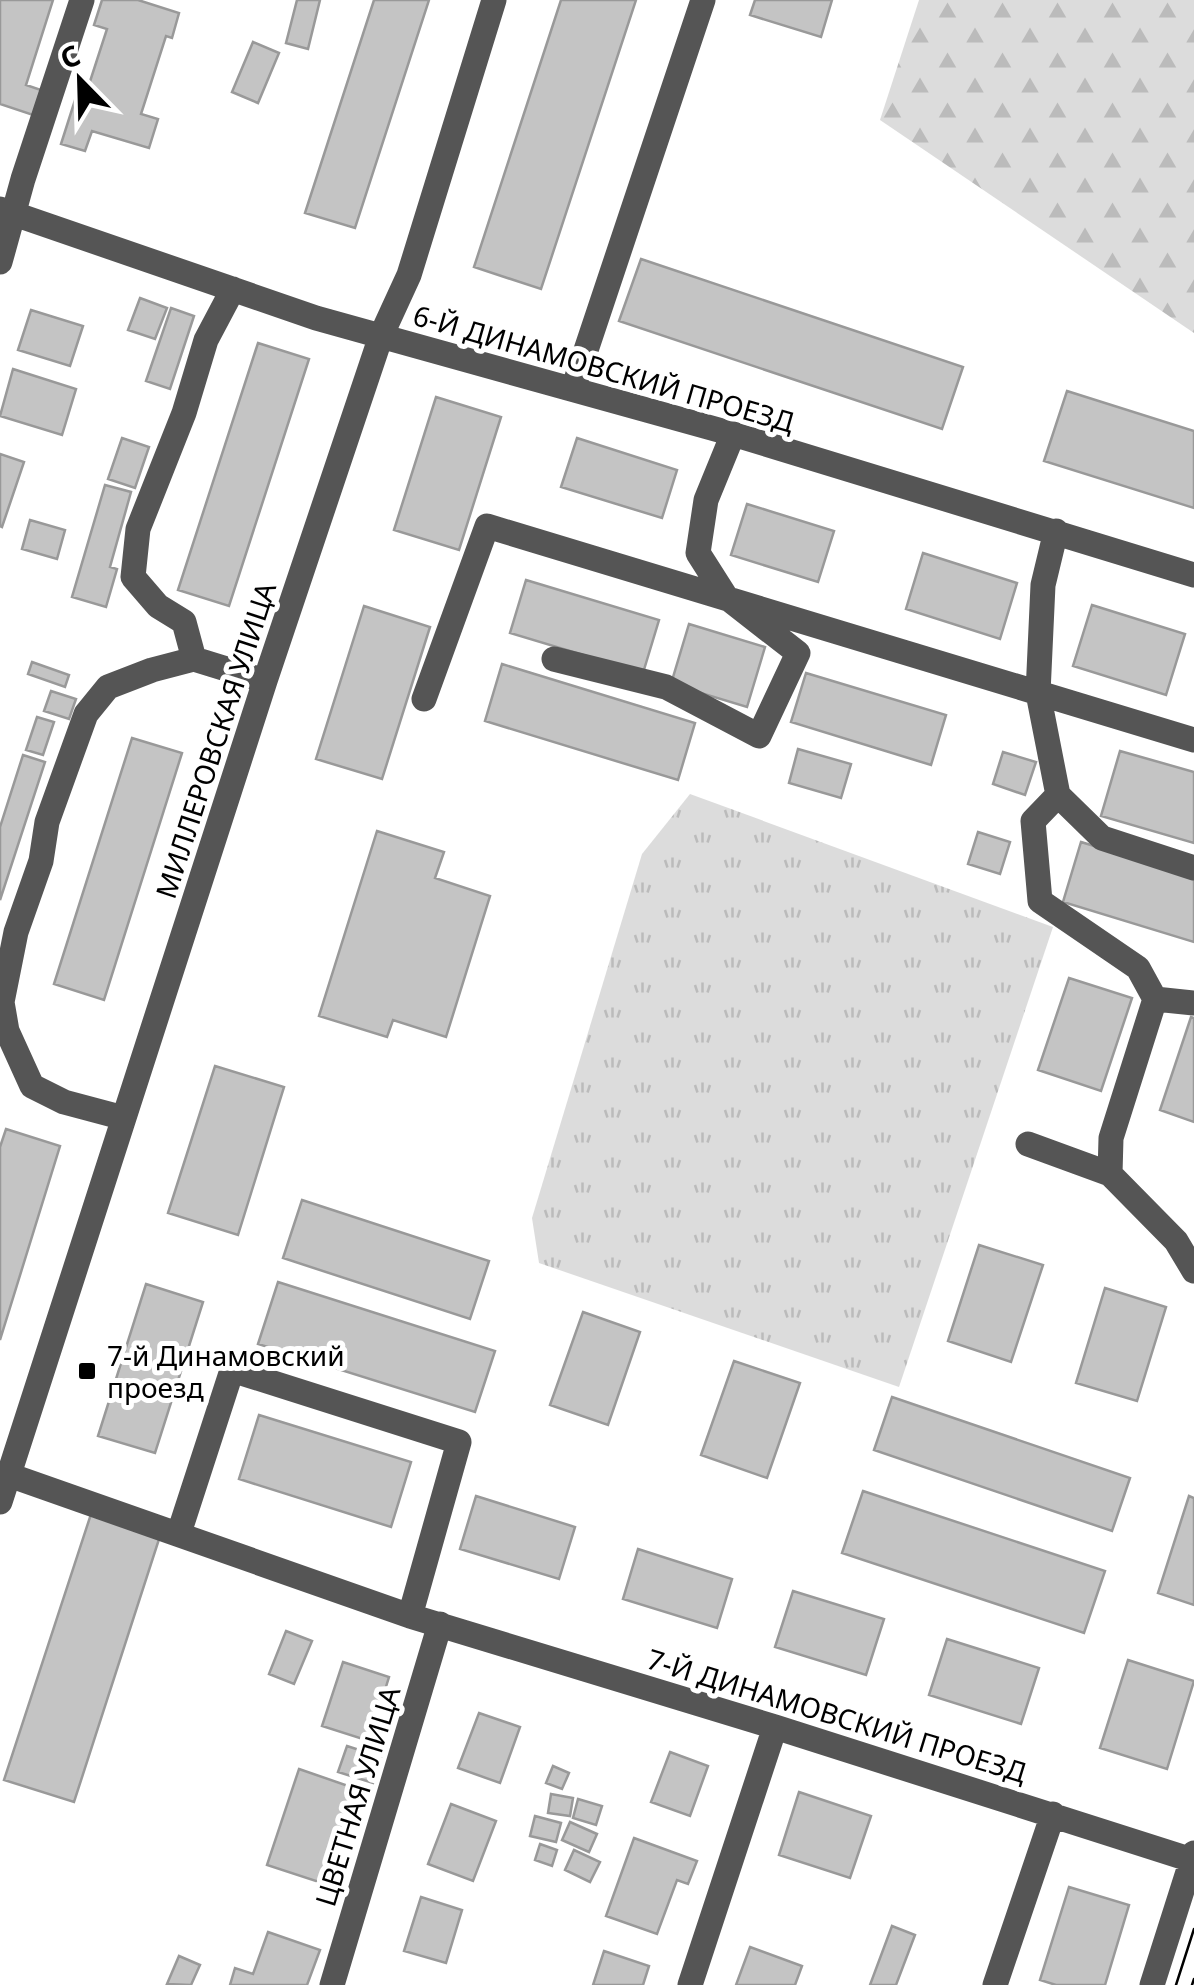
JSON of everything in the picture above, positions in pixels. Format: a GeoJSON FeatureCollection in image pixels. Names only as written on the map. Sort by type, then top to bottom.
{"type":"FeatureCollection","features":[{"type":"Feature","properties":{"kind":"street"},"geometry":{"type":"LineString","coordinates":[[0,262],[7,211],[82,0]]}},
{"type":"Feature","properties":{"kind":"street","name":"МИЛЛЕРОВСКАЯ УЛИЦА"},"geometry":{"type":"LineString","coordinates":[[0,1502],[8,1457],[124,1118],[381,336],[409,276],[494,0]]}},
{"type":"Feature","properties":{"kind":"street"},"geometry":{"type":"LineString","coordinates":[[572,389],[703,0]]}},
{"type":"Feature","properties":{"kind":"street","name":"6-Й ДИНАМОВСКИЙ ПРОЕЗД"},"geometry":{"type":"LineString","coordinates":[[7,211],[316,318],[733,434],[1194,575]]}},
{"type":"Feature","properties":{"kind":"street"},"geometry":{"type":"LineString","coordinates":[[194,659],[184,622],[158,606],[133,578],[136,546],[138,530],[184,413],[206,340],[233,289]]}},
{"type":"Feature","properties":{"kind":"street"},"geometry":{"type":"LineString","coordinates":[[554,659],[666,686],[759,736],[798,653],[726,598],[698,553],[706,500],[733,434]]}},
{"type":"Feature","properties":{"kind":"street"},"geometry":{"type":"LineString","coordinates":[[424,699],[487,526],[1194,740]]}},
{"type":"Feature","properties":{"kind":"street"},"geometry":{"type":"LineString","coordinates":[[1056,531],[1043,585],[1038,693],[1058,795],[1102,838],[1194,868]]}},
{"type":"Feature","properties":{"kind":"street"},"geometry":{"type":"LineString","coordinates":[[124,1118],[64,1102],[32,1086],[7,1032],[2,1002],[16,932],[41,860],[47,822],[86,714],[108,686],[194,659],[265,682]]}},
{"type":"Feature","properties":{"kind":"street"},"geometry":{"type":"LineString","coordinates":[[1058,795],[1032,821],[1040,900],[1138,968],[1156,999],[1111,1138],[1110,1174]]}},
{"type":"Feature","properties":{"kind":"street"},"geometry":{"type":"LineString","coordinates":[[1156,999],[1194,1002]]}},
{"type":"Feature","properties":{"kind":"street"},"geometry":{"type":"LineString","coordinates":[[1028,1144],[1110,1174],[1176,1241],[1194,1270]]}},
{"type":"Feature","properties":{"kind":"street"},"geometry":{"type":"LineString","coordinates":[[179,1532],[232,1370],[459,1442],[410,1616]]}},
{"type":"Feature","properties":{"kind":"street","name":"7-Й ДИНАМОВСКИЙ ПРОЕЗД"},"geometry":{"type":"LineString","coordinates":[[8,1457],[179,1532],[410,1616],[1193,1856]]}},
{"type":"Feature","properties":{"kind":"street","name":"ЦВЕТНАЯ УЛИЦА"},"geometry":{"type":"LineString","coordinates":[[332,1985],[440,1624]]}},
{"type":"Feature","properties":{"kind":"street"},"geometry":{"type":"LineString","coordinates":[[690,1985],[775,1726]]}},
{"type":"Feature","properties":{"kind":"street"},"geometry":{"type":"LineString","coordinates":[[994,1985],[1053,1814]]}},
{"type":"Feature","properties":{"kind":"street"},"geometry":{"type":"LineString","coordinates":[[1152,1985],[1193,1856]]}},
{"type":"Feature","properties":{"kind":"green space"},"geometry":{"type":"Polygon","coordinates":[[[919,0],[1194,0],[1194,333],[880,120],[919,0]]]}},
{"type":"Feature","properties":{"kind":"green space"},"geometry":{"type":"Polygon","coordinates":[[[690,794],[1053,927],[899,1387],[539,1263],[532,1218],[642,854],[690,794]]]}},
{"type":"Feature","properties":{"kind":"building"},"geometry":{"type":"Polygon","coordinates":[[[0,0],[53,0],[26,85],[41,90],[33,115],[0,104],[0,0]]]}},
{"type":"Feature","properties":{"kind":"building"},"geometry":{"type":"Polygon","coordinates":[[[102,0],[138,0],[179,13],[172,38],[166,36],[141,114],[158,119],[149,148],[92,131],[85,151],[61,144],[76,97],[84,100],[107,29],[94,25],[102,0]]]}},
{"type":"Feature","properties":{"kind":"building"},"geometry":{"type":"Polygon","coordinates":[[[297,0],[320,0],[308,49],[286,43],[297,0]]]}},
{"type":"Feature","properties":{"kind":"building"},"geometry":{"type":"Polygon","coordinates":[[[374,0],[429,0],[355,228],[305,213],[374,0]]]}},
{"type":"Feature","properties":{"kind":"building"},"geometry":{"type":"Polygon","coordinates":[[[561,0],[636,0],[541,289],[474,267],[561,0]]]}},
{"type":"Feature","properties":{"kind":"building"},"geometry":{"type":"Polygon","coordinates":[[[755,0],[832,0],[821,37],[750,15],[755,0]]]}},
{"type":"Feature","properties":{"kind":"building"},"geometry":{"type":"Polygon","coordinates":[[[253,42],[279,53],[258,103],[232,92],[253,42]]]}},
{"type":"Feature","properties":{"kind":"building"},"geometry":{"type":"Polygon","coordinates":[[[641,259],[963,367],[942,429],[619,321],[641,259]]]}},
{"type":"Feature","properties":{"kind":"building"},"geometry":{"type":"Polygon","coordinates":[[[140,298],[167,308],[155,339],[128,330],[140,298]]]}},
{"type":"Feature","properties":{"kind":"building"},"geometry":{"type":"Polygon","coordinates":[[[171,308],[194,316],[170,389],[146,381],[171,308]]]}},
{"type":"Feature","properties":{"kind":"building"},"geometry":{"type":"Polygon","coordinates":[[[31,310],[83,326],[70,366],[18,350],[31,310]]]}},
{"type":"Feature","properties":{"kind":"building"},"geometry":{"type":"Polygon","coordinates":[[[258,343],[309,359],[229,606],[178,590],[258,343]]]}},
{"type":"Feature","properties":{"kind":"building"},"geometry":{"type":"Polygon","coordinates":[[[13,369],[76,389],[62,435],[0,416],[13,369]]]}},
{"type":"Feature","properties":{"kind":"building"},"geometry":{"type":"Polygon","coordinates":[[[1067,391],[1194,431],[1194,508],[1044,461],[1067,391]]]}},
{"type":"Feature","properties":{"kind":"building"},"geometry":{"type":"Polygon","coordinates":[[[436,397],[501,417],[459,550],[394,530],[436,397]]]}},
{"type":"Feature","properties":{"kind":"building"},"geometry":{"type":"Polygon","coordinates":[[[122,438],[149,447],[135,488],[108,479],[122,438]]]}},
{"type":"Feature","properties":{"kind":"building"},"geometry":{"type":"Polygon","coordinates":[[[577,438],[677,470],[662,518],[561,487],[577,438]]]}},
{"type":"Feature","properties":{"kind":"building"},"geometry":{"type":"Polygon","coordinates":[[[0,454],[24,462],[2,527],[0,526],[0,454]]]}},
{"type":"Feature","properties":{"kind":"building"},"geometry":{"type":"Polygon","coordinates":[[[105,485],[131,492],[110,567],[117,569],[106,607],[72,597],[105,485]]]}},
{"type":"Feature","properties":{"kind":"building"},"geometry":{"type":"Polygon","coordinates":[[[747,504],[834,531],[818,582],[731,555],[747,504]]]}},
{"type":"Feature","properties":{"kind":"building"},"geometry":{"type":"Polygon","coordinates":[[[30,520],[65,530],[57,559],[22,549],[30,520]]]}},
{"type":"Feature","properties":{"kind":"building"},"geometry":{"type":"Polygon","coordinates":[[[923,553],[1017,583],[1000,639],[906,609],[923,553]]]}},
{"type":"Feature","properties":{"kind":"building"},"geometry":{"type":"Polygon","coordinates":[[[526,580],[659,620],[643,673],[510,633],[526,580]]]}},
{"type":"Feature","properties":{"kind":"building"},"geometry":{"type":"Polygon","coordinates":[[[1092,605],[1185,634],[1166,695],[1073,666],[1092,605]]]}},
{"type":"Feature","properties":{"kind":"building"},"geometry":{"type":"Polygon","coordinates":[[[364,606],[430,627],[382,779],[316,759],[364,606]]]}},
{"type":"Feature","properties":{"kind":"building"},"geometry":{"type":"Polygon","coordinates":[[[689,624],[765,647],[747,707],[671,684],[689,624]]]}},
{"type":"Feature","properties":{"kind":"building"},"geometry":{"type":"Polygon","coordinates":[[[32,662],[69,675],[65,687],[28,674],[32,662]]]}},
{"type":"Feature","properties":{"kind":"building"},"geometry":{"type":"Polygon","coordinates":[[[502,664],[695,723],[678,780],[485,721],[502,664]]]}},
{"type":"Feature","properties":{"kind":"building"},"geometry":{"type":"Polygon","coordinates":[[[806,673],[946,715],[931,765],[791,722],[806,673]]]}},
{"type":"Feature","properties":{"kind":"building"},"geometry":{"type":"Polygon","coordinates":[[[51,691],[76,699],[69,719],[44,711],[51,691]]]}},
{"type":"Feature","properties":{"kind":"building"},"geometry":{"type":"Polygon","coordinates":[[[37,717],[54,722],[43,755],[26,750],[37,717]]]}},
{"type":"Feature","properties":{"kind":"building"},"geometry":{"type":"Polygon","coordinates":[[[132,738],[182,753],[104,1000],[54,984],[132,738]]]}},
{"type":"Feature","properties":{"kind":"building"},"geometry":{"type":"Polygon","coordinates":[[[798,749],[851,764],[841,798],[789,783],[798,749]]]}},
{"type":"Feature","properties":{"kind":"building"},"geometry":{"type":"Polygon","coordinates":[[[1120,751],[1194,772],[1194,843],[1101,816],[1120,751]]]}},
{"type":"Feature","properties":{"kind":"building"},"geometry":{"type":"Polygon","coordinates":[[[1003,752],[1036,762],[1025,795],[993,784],[1003,752]]]}},
{"type":"Feature","properties":{"kind":"building"},"geometry":{"type":"Polygon","coordinates":[[[23,755],[45,762],[0,900],[0,827],[23,755]]]}},
{"type":"Feature","properties":{"kind":"building"},"geometry":{"type":"Polygon","coordinates":[[[377,831],[444,852],[435,878],[490,896],[446,1037],[393,1020],[387,1037],[319,1016],[377,831]]]}},
{"type":"Feature","properties":{"kind":"building"},"geometry":{"type":"Polygon","coordinates":[[[978,832],[1010,842],[1000,874],[968,864],[978,832]]]}},
{"type":"Feature","properties":{"kind":"building"},"geometry":{"type":"Polygon","coordinates":[[[1081,842],[1194,876],[1194,942],[1063,902],[1081,842]]]}},
{"type":"Feature","properties":{"kind":"building"},"geometry":{"type":"Polygon","coordinates":[[[1069,978],[1132,998],[1101,1091],[1038,1070],[1069,978]]]}},
{"type":"Feature","properties":{"kind":"building"},"geometry":{"type":"Polygon","coordinates":[[[1191,1017],[1194,1018],[1194,1122],[1160,1110],[1191,1017]]]}},
{"type":"Feature","properties":{"kind":"building"},"geometry":{"type":"Polygon","coordinates":[[[215,1066],[284,1087],[238,1235],[168,1213],[215,1066]]]}},
{"type":"Feature","properties":{"kind":"building"},"geometry":{"type":"Polygon","coordinates":[[[6,1129],[60,1146],[0,1340],[0,1147],[6,1129]]]}},
{"type":"Feature","properties":{"kind":"building"},"geometry":{"type":"Polygon","coordinates":[[[302,1200],[489,1261],[470,1319],[283,1258],[302,1200]]]}},
{"type":"Feature","properties":{"kind":"building"},"geometry":{"type":"Polygon","coordinates":[[[979,1245],[1043,1265],[1011,1362],[948,1341],[979,1245]]]}},
{"type":"Feature","properties":{"kind":"building"},"geometry":{"type":"Polygon","coordinates":[[[278,1282],[495,1351],[475,1412],[258,1344],[278,1282]]]}},
{"type":"Feature","properties":{"kind":"building"},"geometry":{"type":"Polygon","coordinates":[[[146,1284],[203,1302],[155,1453],[98,1436],[146,1284]]]}},
{"type":"Feature","properties":{"kind":"building"},"geometry":{"type":"Polygon","coordinates":[[[1105,1288],[1166,1307],[1137,1401],[1076,1383],[1105,1288]]]}},
{"type":"Feature","properties":{"kind":"building"},"geometry":{"type":"Polygon","coordinates":[[[583,1312],[640,1332],[608,1425],[550,1405],[583,1312]]]}},
{"type":"Feature","properties":{"kind":"building"},"geometry":{"type":"Polygon","coordinates":[[[734,1361],[800,1383],[767,1478],[701,1455],[734,1361]]]}},
{"type":"Feature","properties":{"kind":"building"},"geometry":{"type":"Polygon","coordinates":[[[892,1397],[1130,1478],[1112,1531],[874,1450],[892,1397]]]}},
{"type":"Feature","properties":{"kind":"building"},"geometry":{"type":"Polygon","coordinates":[[[259,1415],[411,1462],[391,1527],[239,1479],[259,1415]]]}},
{"type":"Feature","properties":{"kind":"building"},"geometry":{"type":"Polygon","coordinates":[[[863,1491],[1105,1571],[1084,1633],[842,1553],[863,1491]]]}},
{"type":"Feature","properties":{"kind":"building"},"geometry":{"type":"Polygon","coordinates":[[[476,1496],[575,1527],[559,1579],[460,1549],[476,1496]]]}},
{"type":"Feature","properties":{"kind":"building"},"geometry":{"type":"Polygon","coordinates":[[[1189,1496],[1194,1498],[1194,1605],[1158,1593],[1189,1496]]]}},
{"type":"Feature","properties":{"kind":"building"},"geometry":{"type":"Polygon","coordinates":[[[92,1511],[161,1533],[74,1802],[4,1780],[92,1511]]]}},
{"type":"Feature","properties":{"kind":"building"},"geometry":{"type":"Polygon","coordinates":[[[638,1549],[732,1579],[717,1628],[623,1599],[638,1549]]]}},
{"type":"Feature","properties":{"kind":"building"},"geometry":{"type":"Polygon","coordinates":[[[793,1591],[884,1619],[866,1675],[775,1647],[793,1591]]]}},
{"type":"Feature","properties":{"kind":"building"},"geometry":{"type":"Polygon","coordinates":[[[286,1631],[312,1641],[294,1684],[269,1674],[286,1631]]]}},
{"type":"Feature","properties":{"kind":"building"},"geometry":{"type":"Polygon","coordinates":[[[947,1639],[1039,1668],[1021,1724],[929,1695],[947,1639]]]}},
{"type":"Feature","properties":{"kind":"building"},"geometry":{"type":"Polygon","coordinates":[[[1128,1660],[1194,1681],[1167,1769],[1100,1748],[1128,1660]]]}},
{"type":"Feature","properties":{"kind":"building"},"geometry":{"type":"Polygon","coordinates":[[[343,1662],[389,1677],[369,1741],[322,1726],[343,1662]]]}},
{"type":"Feature","properties":{"kind":"building"},"geometry":{"type":"Polygon","coordinates":[[[479,1713],[520,1727],[500,1783],[458,1768],[479,1713]]]}},
{"type":"Feature","properties":{"kind":"building"},"geometry":{"type":"Polygon","coordinates":[[[347,1746],[381,1757],[373,1783],[338,1772],[347,1746]]]}},
{"type":"Feature","properties":{"kind":"building"},"geometry":{"type":"Polygon","coordinates":[[[670,1752],[708,1766],[690,1816],[651,1802],[670,1752]]]}},
{"type":"Feature","properties":{"kind":"building"},"geometry":{"type":"Polygon","coordinates":[[[553,1766],[569,1773],[562,1789],[546,1783],[553,1766]]]}},
{"type":"Feature","properties":{"kind":"building"},"geometry":{"type":"Polygon","coordinates":[[[299,1769],[357,1789],[325,1884],[267,1865],[299,1769]]]}},
{"type":"Feature","properties":{"kind":"building"},"geometry":{"type":"Polygon","coordinates":[[[799,1792],[871,1816],[850,1878],[779,1855],[799,1792]]]}},
{"type":"Feature","properties":{"kind":"building"},"geometry":{"type":"Polygon","coordinates":[[[551,1794],[573,1798],[570,1816],[548,1813],[551,1794]]]}},
{"type":"Feature","properties":{"kind":"building"},"geometry":{"type":"Polygon","coordinates":[[[578,1799],[602,1806],[596,1825],[573,1818],[578,1799]]]}},
{"type":"Feature","properties":{"kind":"building"},"geometry":{"type":"Polygon","coordinates":[[[451,1804],[496,1821],[473,1881],[428,1864],[451,1804]]]}},
{"type":"Feature","properties":{"kind":"building"},"geometry":{"type":"Polygon","coordinates":[[[535,1816],[561,1823],[556,1842],[530,1836],[535,1816]]]}},
{"type":"Feature","properties":{"kind":"building"},"geometry":{"type":"Polygon","coordinates":[[[570,1822],[597,1834],[589,1852],[562,1840],[570,1822]]]}},
{"type":"Feature","properties":{"kind":"building"},"geometry":{"type":"Polygon","coordinates":[[[634,1838],[697,1861],[688,1884],[677,1880],[657,1934],[606,1916],[634,1838]]]}},
{"type":"Feature","properties":{"kind":"building"},"geometry":{"type":"Polygon","coordinates":[[[540,1844],[557,1850],[552,1866],[535,1860],[540,1844]]]}},
{"type":"Feature","properties":{"kind":"building"},"geometry":{"type":"Polygon","coordinates":[[[574,1850],[600,1862],[590,1882],[565,1870],[574,1850]]]}},
{"type":"Feature","properties":{"kind":"building"},"geometry":{"type":"Polygon","coordinates":[[[1069,1887],[1129,1905],[1105,1985],[1056,1985],[1040,1980],[1069,1887]]]}},
{"type":"Feature","properties":{"kind":"building"},"geometry":{"type":"Polygon","coordinates":[[[421,1897],[462,1910],[446,1963],[404,1951],[421,1897]]]}},
{"type":"Feature","properties":{"kind":"building"},"geometry":{"type":"Polygon","coordinates":[[[892,1926],[915,1935],[896,1985],[870,1985],[892,1926]]]}},
{"type":"Feature","properties":{"kind":"building"},"geometry":{"type":"Polygon","coordinates":[[[268,1932],[320,1950],[307,1985],[230,1985],[235,1968],[253,1974],[268,1932]]]}},
{"type":"Feature","properties":{"kind":"building"},"geometry":{"type":"Polygon","coordinates":[[[750,1947],[802,1966],[795,1985],[736,1985],[750,1947]]]}},
{"type":"Feature","properties":{"kind":"building"},"geometry":{"type":"Polygon","coordinates":[[[604,1951],[649,1966],[643,1985],[593,1985],[604,1951]]]}},
{"type":"Feature","properties":{"kind":"building"},"geometry":{"type":"Polygon","coordinates":[[[179,1956],[200,1965],[191,1985],[167,1984],[179,1956]]]}},
{"type":"Feature","properties":{"kind":"tram line"},"geometry":{"type":"LineString","coordinates":[[1176,1985],[1194,1929]]}},
{"type":"Feature","properties":{"kind":"tram line"},"geometry":{"type":"LineString","coordinates":[[1192,1985],[1194,1979]]}},
{"type":"Feature","properties":{"kind":"place","name":"7-й Динамовский проезд"},"geometry":{"type":"Point","coordinates":[87,1371]}}]}
